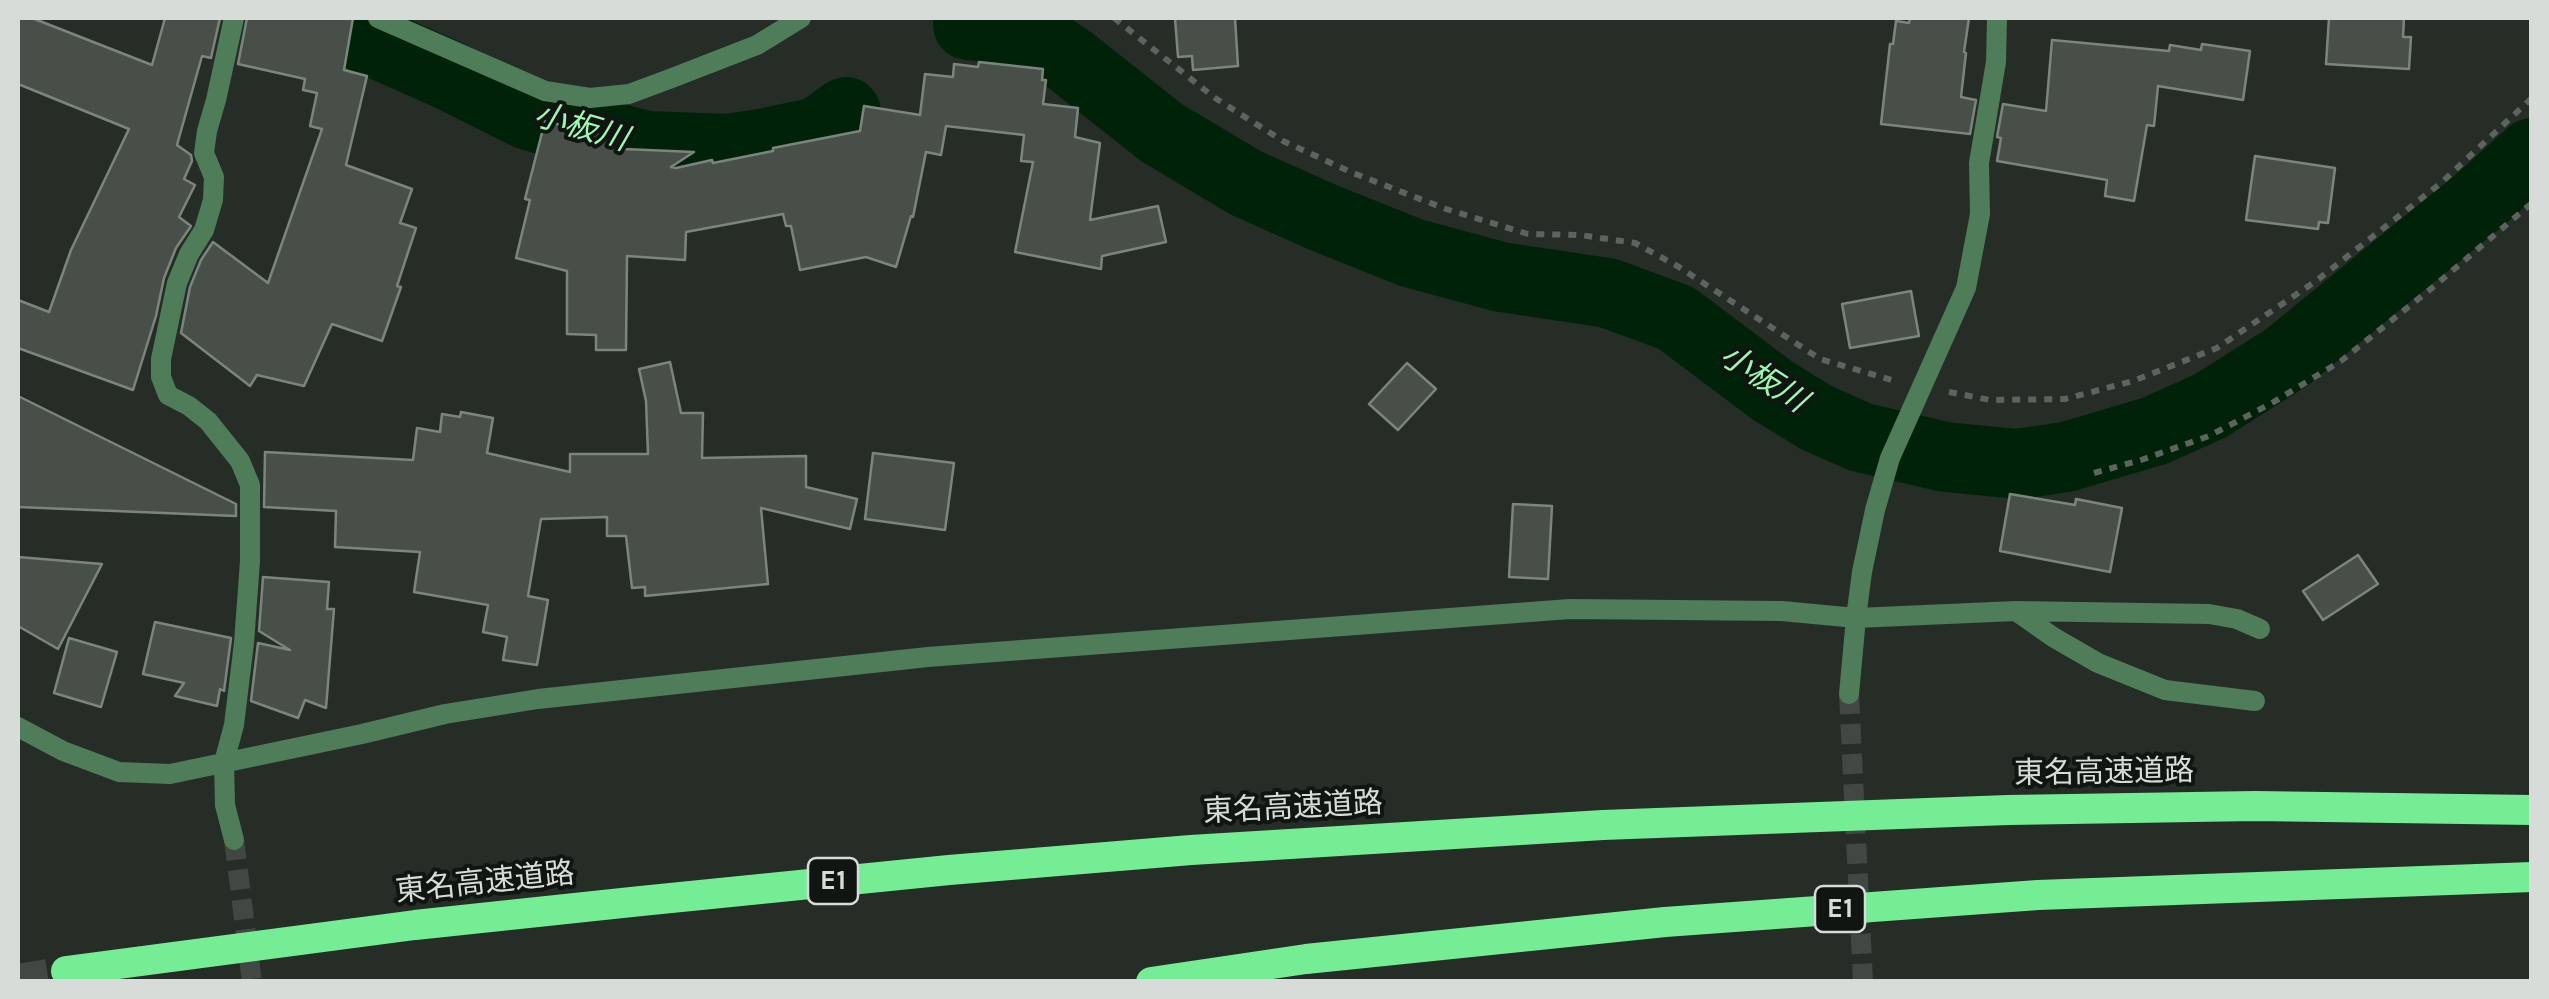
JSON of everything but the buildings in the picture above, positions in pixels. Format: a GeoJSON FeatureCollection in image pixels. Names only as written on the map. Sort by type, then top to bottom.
{"type":"FeatureCollection","features":[{"type":"Feature","properties":{"kind":"highway","name":"東名高速道路"},"geometry":{"type":"LineString","coordinates":[[66,971],[641,900],[1191,850],[1602,825],[2008,810],[2256,806],[2532,810]]}},
{"type":"Feature","properties":{"kind":"highway","name":"E1"},"geometry":{"type":"LineString","coordinates":[[1151,982],[1306,959],[1664,922],[2038,895],[2532,877]]}},
{"type":"Feature","properties":{"kind":"street"},"geometry":{"type":"LineString","coordinates":[[234,18],[204,153],[214,177],[213,200],[204,230],[177,283],[161,360],[161,377],[168,395],[208,421],[240,461],[250,485],[245,626],[234,725],[224,762],[225,805],[234,840]]}},
{"type":"Feature","properties":{"kind":"street"},"geometry":{"type":"LineString","coordinates":[[378,18],[545,92],[590,98],[630,94],[757,45],[802,18]]}},
{"type":"Feature","properties":{"kind":"street"},"geometry":{"type":"LineString","coordinates":[[1849,694],[1862,572],[1875,510],[1890,458],[1966,288],[1980,214],[1979,163],[1996,62],[1997,18]]}},
{"type":"Feature","properties":{"kind":"street"},"geometry":{"type":"LineString","coordinates":[[18,727],[63,751],[119,772],[170,774],[445,714],[538,699],[928,657],[1570,609],[1782,611],[1856,618],[2016,611],[2209,614],[2237,619],[2260,629]]}},
{"type":"Feature","properties":{"kind":"street"},"geometry":{"type":"LineString","coordinates":[[2016,611],[2098,663],[2165,690],[2256,701]]}},
{"type":"Feature","properties":{"kind":"path"},"geometry":{"type":"LineString","coordinates":[[1114,18],[1215,98],[1283,140],[1352,173],[1446,209],[1528,234],[1580,235],[1635,244],[1694,276],[1820,359],[1918,391],[1990,400],[2065,399],[2133,380],[2217,348],[2316,282],[2425,195],[2532,98]]}},
{"type":"Feature","properties":{"kind":"path"},"geometry":{"type":"LineString","coordinates":[[2094,473],[2209,436],[2272,403],[2340,361],[2532,203]]}},
{"type":"Feature","properties":{"kind":"waterway","name":"小板川"},"geometry":{"type":"LineString","coordinates":[[329,18],[526,114],[647,146],[726,149],[766,143],[818,132],[846,112]]}},
{"type":"Feature","properties":{"kind":"waterway","name":"小板川"},"geometry":{"type":"LineString","coordinates":[[968,25],[1006,29],[1040,40],[1162,133],[1246,183],[1322,217],[1412,253],[1501,277],[1608,293],[1676,318],[1773,391],[1817,418],[1860,437],[1945,457],[2018,464],[2066,457],[2154,431],[2210,406],[2286,358],[2532,153]]}},
{"type":"Feature","properties":{"kind":"tunnel"},"geometry":{"type":"LineString","coordinates":[[1849,694],[1863,982]]}},
{"type":"Feature","properties":{"kind":"tunnel"},"geometry":{"type":"LineString","coordinates":[[234,840],[252,982]]}},
{"type":"Feature","properties":{"kind":"tunnel"},"geometry":{"type":"LineString","coordinates":[[18,979],[66,971]]}}]}
